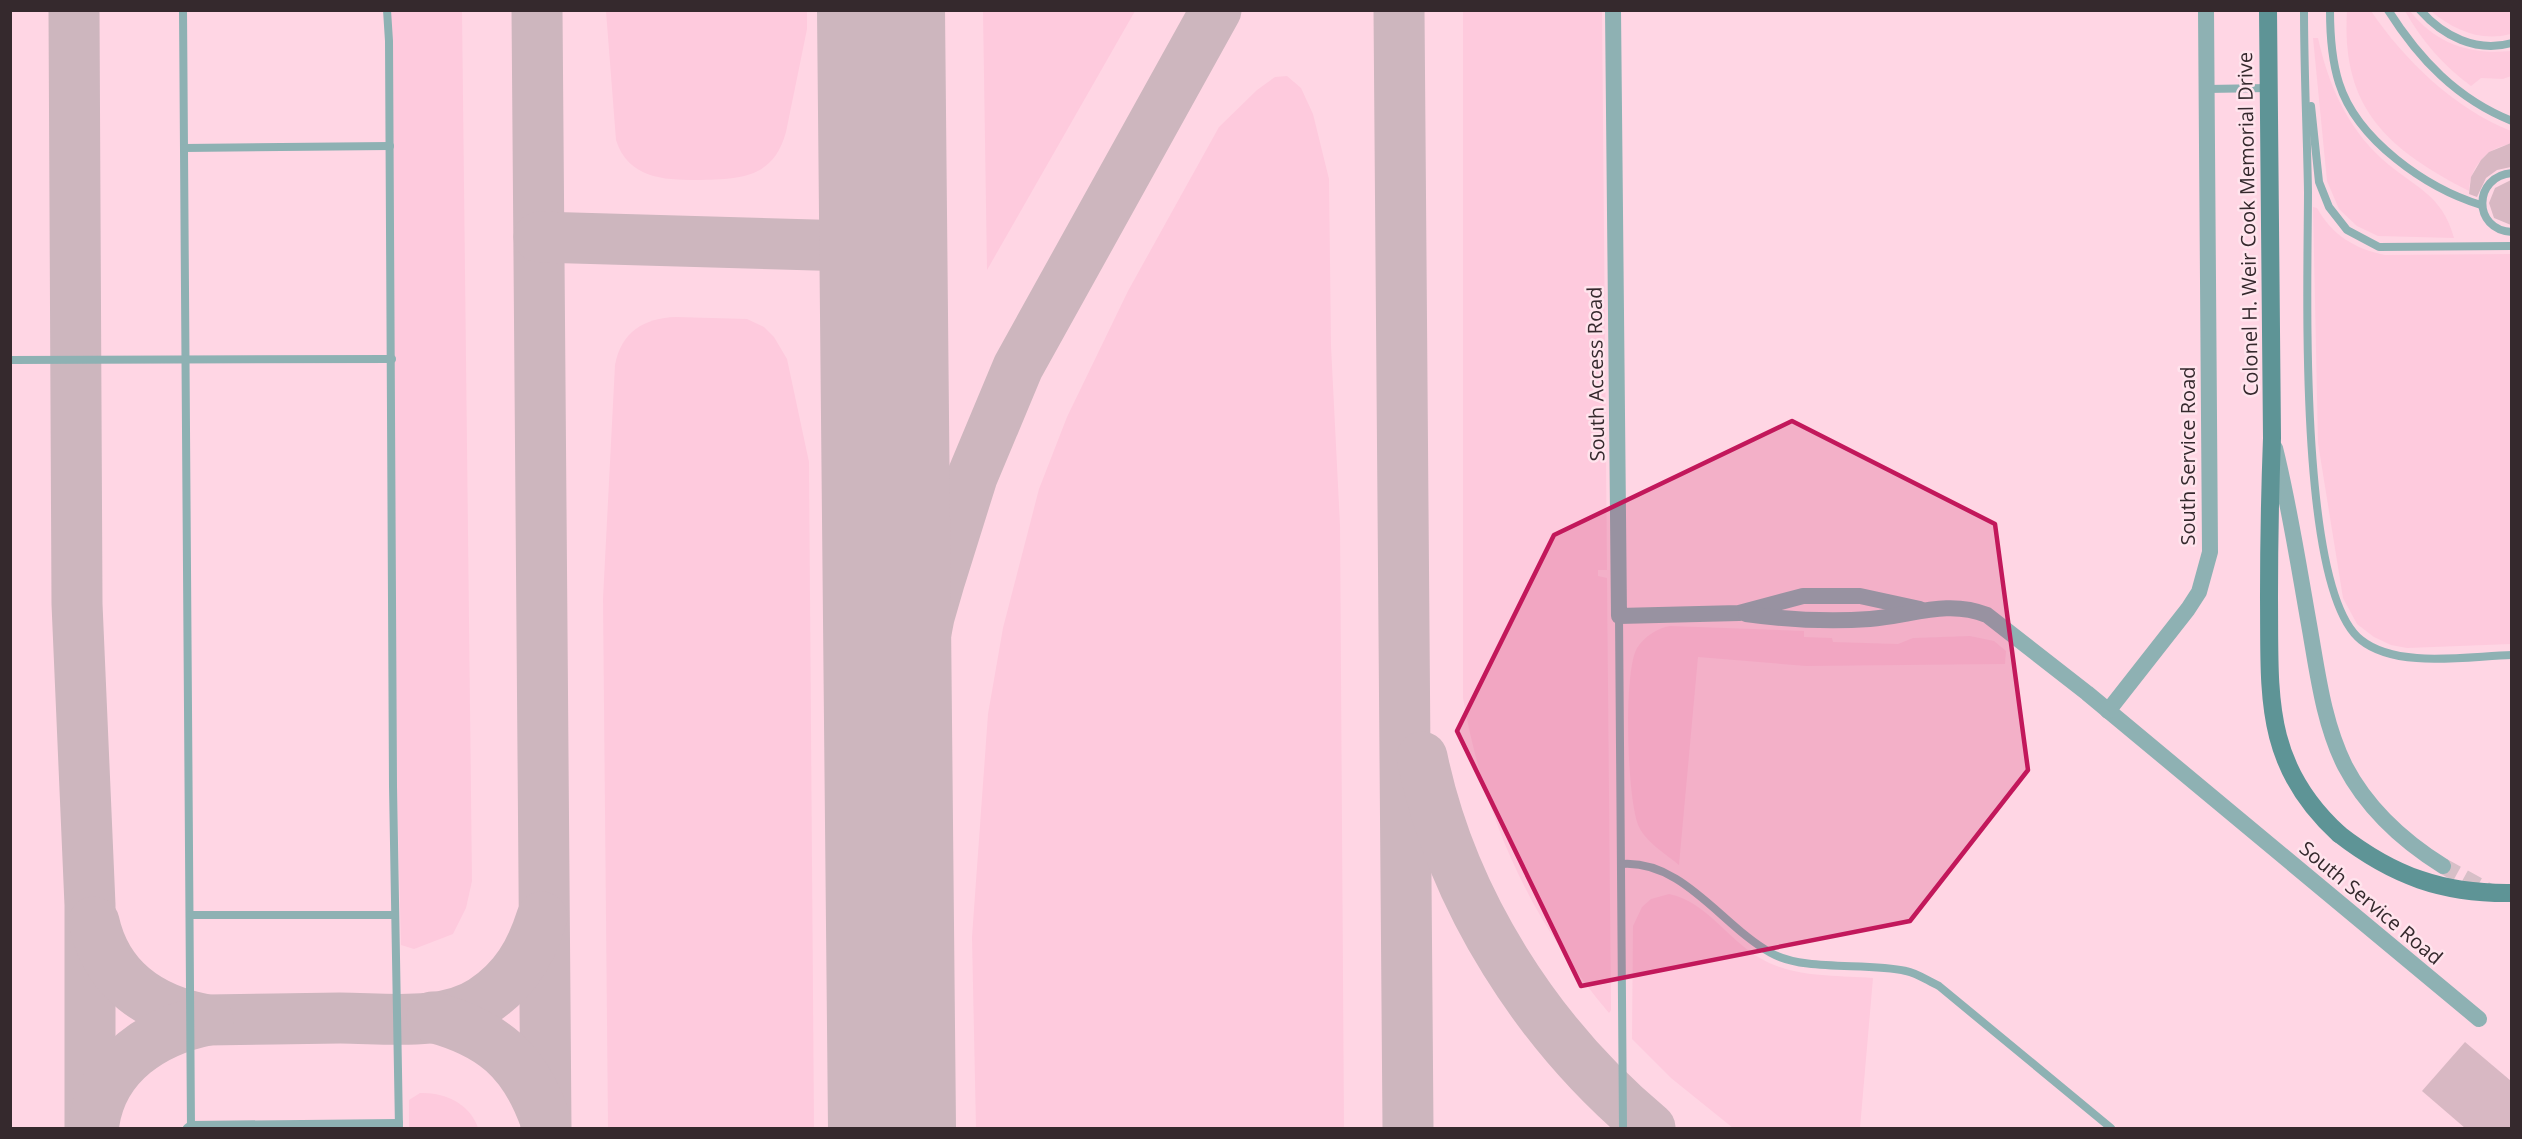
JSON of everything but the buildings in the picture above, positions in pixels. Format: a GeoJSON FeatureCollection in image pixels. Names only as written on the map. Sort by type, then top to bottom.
{"type":"FeatureCollection","features":[{"type":"Feature","properties":{"kind":"street","name":"South Access Road"},"geometry":{"type":"LineString","coordinates":[[1613,10],[1619,616]]}},
{"type":"Feature","properties":{"kind":"street","name":"South Service Road"},"geometry":{"type":"LineString","coordinates":[[2206,10],[2210,552],[2199,592],[2108,711],[2479,1019]]}},
{"type":"Feature","properties":{"kind":"street","name":"Colonel H. Weir Cook Memorial Drive"},"geometry":{"type":"LineString","coordinates":[[2268,10],[2272,718],[2279,742],[2299,787],[2325,821],[2339,834],[2392,870],[2423,882],[2472,892],[2511,893]]}},
{"type":"Feature","properties":{"kind":"street"},"geometry":{"type":"LineString","coordinates":[[2272,438],[2289,503],[2321,694],[2336,747],[2346,768],[2372,806],[2405,838],[2443,866]]}},
{"type":"Feature","properties":{"kind":"street"},"geometry":{"type":"LineString","coordinates":[[1739,613],[1803,596],[1860,596],[1920,609]]}},
{"type":"Feature","properties":{"kind":"street"},"geometry":{"type":"LineString","coordinates":[[1619,616],[1739,613],[1803,622],[1873,619],[1920,609],[1953,607],[1972,609],[1987,615],[2108,711]]}},
{"type":"Feature","properties":{"kind":"lane"},"geometry":{"type":"LineString","coordinates":[[183,10],[190,915],[189,1127],[399,1126],[392,809],[390,463],[392,359],[387,10]]}},
{"type":"Feature","properties":{"kind":"lane"},"geometry":{"type":"LineString","coordinates":[[2304,10],[2312,458],[2330,577],[2340,609],[2355,634],[2375,649],[2387,654],[2419,658],[2511,655]]}},
{"type":"Feature","properties":{"kind":"lane"},"geometry":{"type":"LineString","coordinates":[[2388,10],[2420,56],[2437,73],[2471,101],[2511,122]]}},
{"type":"Feature","properties":{"kind":"lane"},"geometry":{"type":"LineString","coordinates":[[2420,10],[2441,29],[2463,42],[2493,46],[2511,43]]}},
{"type":"Feature","properties":{"kind":"lane"},"geometry":{"type":"LineString","coordinates":[[2330,13],[2339,84],[2366,129],[2396,160],[2433,184],[2481,205]]}},
{"type":"Feature","properties":{"kind":"lane"},"geometry":{"type":"LineString","coordinates":[[2304,40],[2319,182],[2329,207],[2347,230],[2379,247],[2511,246]]}},
{"type":"Feature","properties":{"kind":"lane"},"geometry":{"type":"LineString","coordinates":[[2206,89],[2269,88]]}},
{"type":"Feature","properties":{"kind":"lane"},"geometry":{"type":"LineString","coordinates":[[184,148],[390,146]]}},
{"type":"Feature","properties":{"kind":"lane"},"geometry":{"type":"LineString","coordinates":[[2511,173],[2500,175],[2489,182],[2483,192],[2481,205],[2487,220],[2493,226],[2511,232]]}},
{"type":"Feature","properties":{"kind":"lane"},"geometry":{"type":"LineString","coordinates":[[10,360],[392,359]]}},
{"type":"Feature","properties":{"kind":"lane"},"geometry":{"type":"LineString","coordinates":[[1619,616],[1623,1128]]}},
{"type":"Feature","properties":{"kind":"lane"},"geometry":{"type":"LineString","coordinates":[[1622,864],[1640,863],[1689,887],[1750,939],[1787,960],[1908,971],[1939,986],[2111,1128]]}},
{"type":"Feature","properties":{"kind":"lane"},"geometry":{"type":"LineString","coordinates":[[190,915],[395,915]]}},
{"type":"Feature","properties":{"kind":"highlighted area"},"geometry":{"type":"Polygon","coordinates":[[[1792,421],[1995,524],[2028,770],[1910,921],[1581,986],[1457,731],[1554,535],[1792,421]]]}},
{"type":"Feature","properties":{"kind":"shaded area"},"geometry":{"type":"Polygon","coordinates":[[[10,11],[2511,11],[2511,1128],[11,1128],[10,11]]]}},
{"type":"Feature","properties":{"kind":"shaded area"},"geometry":{"type":"Polygon","coordinates":[[[388,11],[462,11],[472,881],[466,908],[453,934],[414,949],[401,945],[393,634],[388,11]]]}},
{"type":"Feature","properties":{"kind":"shaded area"},"geometry":{"type":"Polygon","coordinates":[[[606,11],[807,11],[807,29],[786,132],[772,160],[752,174],[726,179],[696,180],[659,177],[638,169],[629,162],[616,140],[606,11]]]}},
{"type":"Feature","properties":{"kind":"shaded area"},"geometry":{"type":"Polygon","coordinates":[[[983,11],[1135,11],[987,270],[983,11]]]}},
{"type":"Feature","properties":{"kind":"shaded area"},"geometry":{"type":"Polygon","coordinates":[[[1463,11],[1602,11],[1607,570],[1598,570],[1598,576],[1607,578],[1611,1010],[1609,1013],[1581,978],[1556,941],[1514,865],[1484,784],[1463,698],[1463,11]]]}},
{"type":"Feature","properties":{"kind":"shaded area"},"geometry":{"type":"Polygon","coordinates":[[[2347,11],[2371,11],[2399,47],[2432,81],[2470,110],[2511,131],[2511,144],[2494,149],[2476,166],[2469,191],[2415,159],[2375,122],[2362,100],[2352,75],[2347,45],[2347,11]]]}},
{"type":"Feature","properties":{"kind":"shaded area"},"geometry":{"type":"Polygon","coordinates":[[[2405,11],[2410,11],[2431,32],[2455,45],[2482,51],[2511,51],[2511,76],[2503,79],[2481,78],[2471,86],[2434,52],[2405,11]]]}},
{"type":"Feature","properties":{"kind":"shaded area"},"geometry":{"type":"Polygon","coordinates":[[[2431,11],[2511,11],[2511,34],[2489,36],[2468,33],[2449,24],[2431,11]]]}},
{"type":"Feature","properties":{"kind":"shaded area"},"geometry":{"type":"Polygon","coordinates":[[[2313,38],[2318,38],[2333,88],[2349,119],[2382,159],[2434,201],[2449,223],[2454,238],[2378,236],[2357,226],[2339,209],[2327,181],[2313,38]]]}},
{"type":"Feature","properties":{"kind":"shaded area"},"geometry":{"type":"Polygon","coordinates":[[[1287,76],[1301,88],[1313,114],[1329,179],[1331,346],[1340,525],[1344,1128],[976,1128],[972,937],[988,714],[1003,628],[1039,489],[1067,417],[1128,291],[1219,127],[1257,90],[1275,77],[1287,76]]]}},
{"type":"Feature","properties":{"kind":"shaded area"},"geometry":{"type":"Polygon","coordinates":[[[2313,207],[2317,208],[2337,233],[2354,245],[2385,255],[2511,254],[2511,644],[2407,648],[2391,645],[2374,637],[2357,624],[2343,598],[2318,443],[2313,207]]]}},
{"type":"Feature","properties":{"kind":"shaded area"},"geometry":{"type":"Polygon","coordinates":[[[676,317],[747,319],[764,327],[774,337],[787,359],[809,462],[814,1128],[608,1128],[603,599],[615,365],[623,344],[636,329],[654,320],[676,317]]]}},
{"type":"Feature","properties":{"kind":"shaded area"},"geometry":{"type":"Polygon","coordinates":[[[1670,626],[1804,631],[1804,637],[1832,638],[1833,642],[1898,644],[1913,638],[1970,636],[1994,641],[2006,651],[2005,664],[1806,666],[1698,657],[1679,865],[1642,833],[1635,813],[1629,766],[1628,709],[1633,662],[1637,648],[1651,634],[1670,626]]]}},
{"type":"Feature","properties":{"kind":"shaded area"},"geometry":{"type":"Polygon","coordinates":[[[1669,894],[1695,905],[1748,950],[1773,964],[1800,972],[1873,978],[1860,1128],[1733,1128],[1671,1078],[1632,1039],[1633,926],[1642,907],[1651,899],[1669,894]]]}},
{"type":"Feature","properties":{"kind":"shaded area"},"geometry":{"type":"Polygon","coordinates":[[[420,1093],[447,1097],[455,1101],[469,1112],[478,1128],[409,1128],[409,1100],[420,1093]]]}},
{"type":"Feature","properties":{"kind":"taxiway"},"geometry":{"type":"LineString","coordinates":[[74,10],[77,604],[90,905],[90,1128]]}},
{"type":"Feature","properties":{"kind":"taxiway"},"geometry":{"type":"LineString","coordinates":[[537,10],[546,1128]]}},
{"type":"Feature","properties":{"kind":"taxiway"},"geometry":{"type":"LineString","coordinates":[[891,1095],[898,808],[911,709],[929,617],[940,579],[972,477],[1018,367],[1216,10]]}},
{"type":"Feature","properties":{"kind":"taxiway"},"geometry":{"type":"LineString","coordinates":[[1399,10],[1408,1128]]}},
{"type":"Feature","properties":{"kind":"taxiway"},"geometry":{"type":"LineString","coordinates":[[539,237],[885,247]]}},
{"type":"Feature","properties":{"kind":"taxiway"},"geometry":{"type":"LineString","coordinates":[[1422,757],[1436,810],[1455,863],[1478,913],[1505,962],[1571,1051],[1609,1091],[1650,1128]]}},
{"type":"Feature","properties":{"kind":"taxiway"},"geometry":{"type":"LineString","coordinates":[[94,922],[100,943],[109,961],[121,976],[150,1000],[187,1015],[208,1020],[414,1019],[451,1015],[468,1009],[494,993],[513,974],[527,953],[542,917]]}},
{"type":"Feature","properties":{"kind":"taxiway"},"geometry":{"type":"LineString","coordinates":[[432,1017],[472,1031],[503,1052],[527,1080],[545,1119]]}},
{"type":"Feature","properties":{"kind":"taxiway"},"geometry":{"type":"LineString","coordinates":[[94,1123],[99,1102],[108,1083],[134,1053],[169,1032],[208,1020]]}},
{"type":"Feature","properties":{"kind":"runway"},"geometry":{"type":"LineString","coordinates":[[881,10],[892,1128]]}},
{"type":"Feature","properties":{"kind":"tunnel"},"geometry":{"type":"LineString","coordinates":[[2443,866],[2492,893]]}}]}
